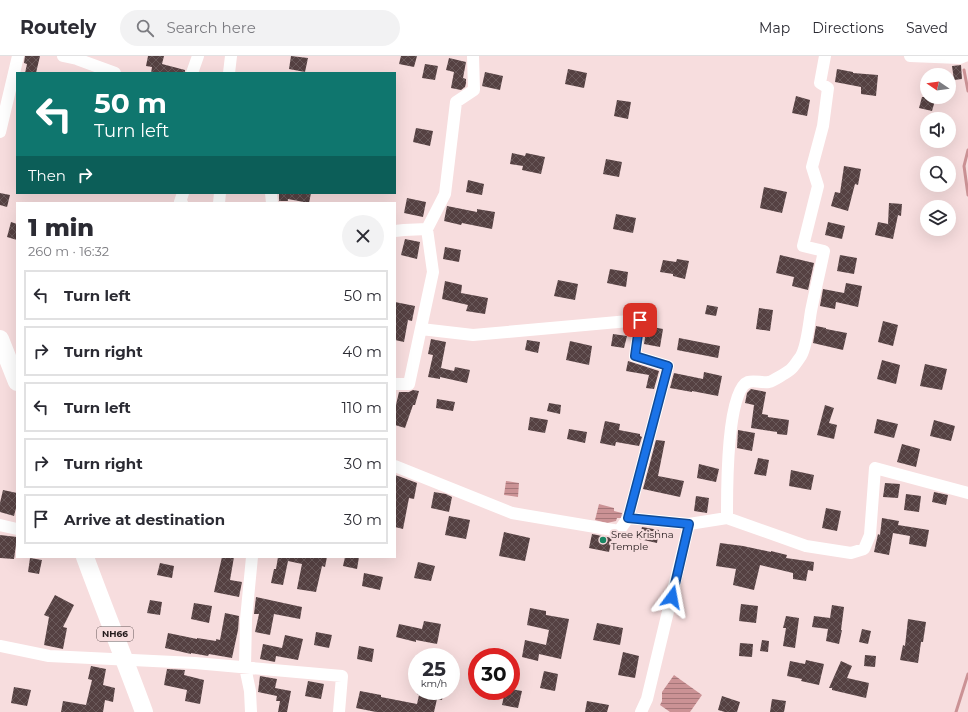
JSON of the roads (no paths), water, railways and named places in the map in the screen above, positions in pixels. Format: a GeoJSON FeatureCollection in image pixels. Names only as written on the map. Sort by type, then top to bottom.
{"type":"FeatureCollection","features":[{"type":"Feature","properties":{"kind":"highway"},"geometry":{"type":"LineString","coordinates":[[0,339],[16,379]]}},
{"type":"Feature","properties":{"kind":"highway","name":"NH66"},"geometry":{"type":"LineString","coordinates":[[85,558],[144,712]]}},
{"type":"Feature","properties":{"kind":"street"},"geometry":{"type":"LineString","coordinates":[[0,132],[18,56]]}},
{"type":"Feature","properties":{"kind":"street"},"geometry":{"type":"LineString","coordinates":[[63,56],[77,59],[112,72]]}},
{"type":"Feature","properties":{"kind":"street"},"geometry":{"type":"LineString","coordinates":[[192,72],[198,56]]}},
{"type":"Feature","properties":{"kind":"street"},"geometry":{"type":"LineString","coordinates":[[229,72],[231,56]]}},
{"type":"Feature","properties":{"kind":"street"},"geometry":{"type":"LineString","coordinates":[[396,384],[409,384],[433,272],[427,229],[445,194],[456,102],[474,90],[473,56]]}},
{"type":"Feature","properties":{"kind":"street"},"geometry":{"type":"LineString","coordinates":[[727,518],[728,458],[732,420],[738,392],[747,382],[770,382],[790,370],[802,354],[805,346],[811,309],[824,251],[803,246],[818,186],[812,167],[823,126],[828,88],[820,83],[825,56]]}},
{"type":"Feature","properties":{"kind":"street"},"geometry":{"type":"LineString","coordinates":[[910,56],[960,58],[965,56]]}},
{"type":"Feature","properties":{"kind":"street"},"geometry":{"type":"LineString","coordinates":[[396,232],[427,229]]}},
{"type":"Feature","properties":{"kind":"street"},"geometry":{"type":"LineString","coordinates":[[396,466],[512,513],[619,531],[628,518],[668,366],[635,356],[640,320],[473,335],[421,329]]}},
{"type":"Feature","properties":{"kind":"street"},"geometry":{"type":"LineString","coordinates":[[628,518],[689,524],[727,518],[806,546],[851,553],[864,549],[870,535],[875,468],[968,493]]}},
{"type":"Feature","properties":{"kind":"street"},"geometry":{"type":"LineString","coordinates":[[641,712],[647,699],[689,524]]}},
{"type":"Feature","properties":{"kind":"street"},"geometry":{"type":"LineString","coordinates":[[0,525],[16,529]]}},
{"type":"Feature","properties":{"kind":"street"},"geometry":{"type":"LineString","coordinates":[[251,712],[250,691],[245,667],[246,619],[252,558]]}},
{"type":"Feature","properties":{"kind":"street"},"geometry":{"type":"LineString","coordinates":[[0,646],[49,656],[195,663],[342,676],[340,712]]}},
{"type":"Feature","properties":{"kind":"waterway"},"geometry":{"type":"LineString","coordinates":[[964,70],[968,91]]}},
{"type":"Feature","properties":{"kind":"waterway"},"geometry":{"type":"LineString","coordinates":[[968,150],[964,166],[968,195]]}},
{"type":"Feature","properties":{"kind":"waterway"},"geometry":{"type":"LineString","coordinates":[[956,712],[968,674]]}},
{"type":"Feature","properties":{"kind":"place","name":"Sree Krishna Temple"},"geometry":{"type":"Point","coordinates":[603,540]}}]}
